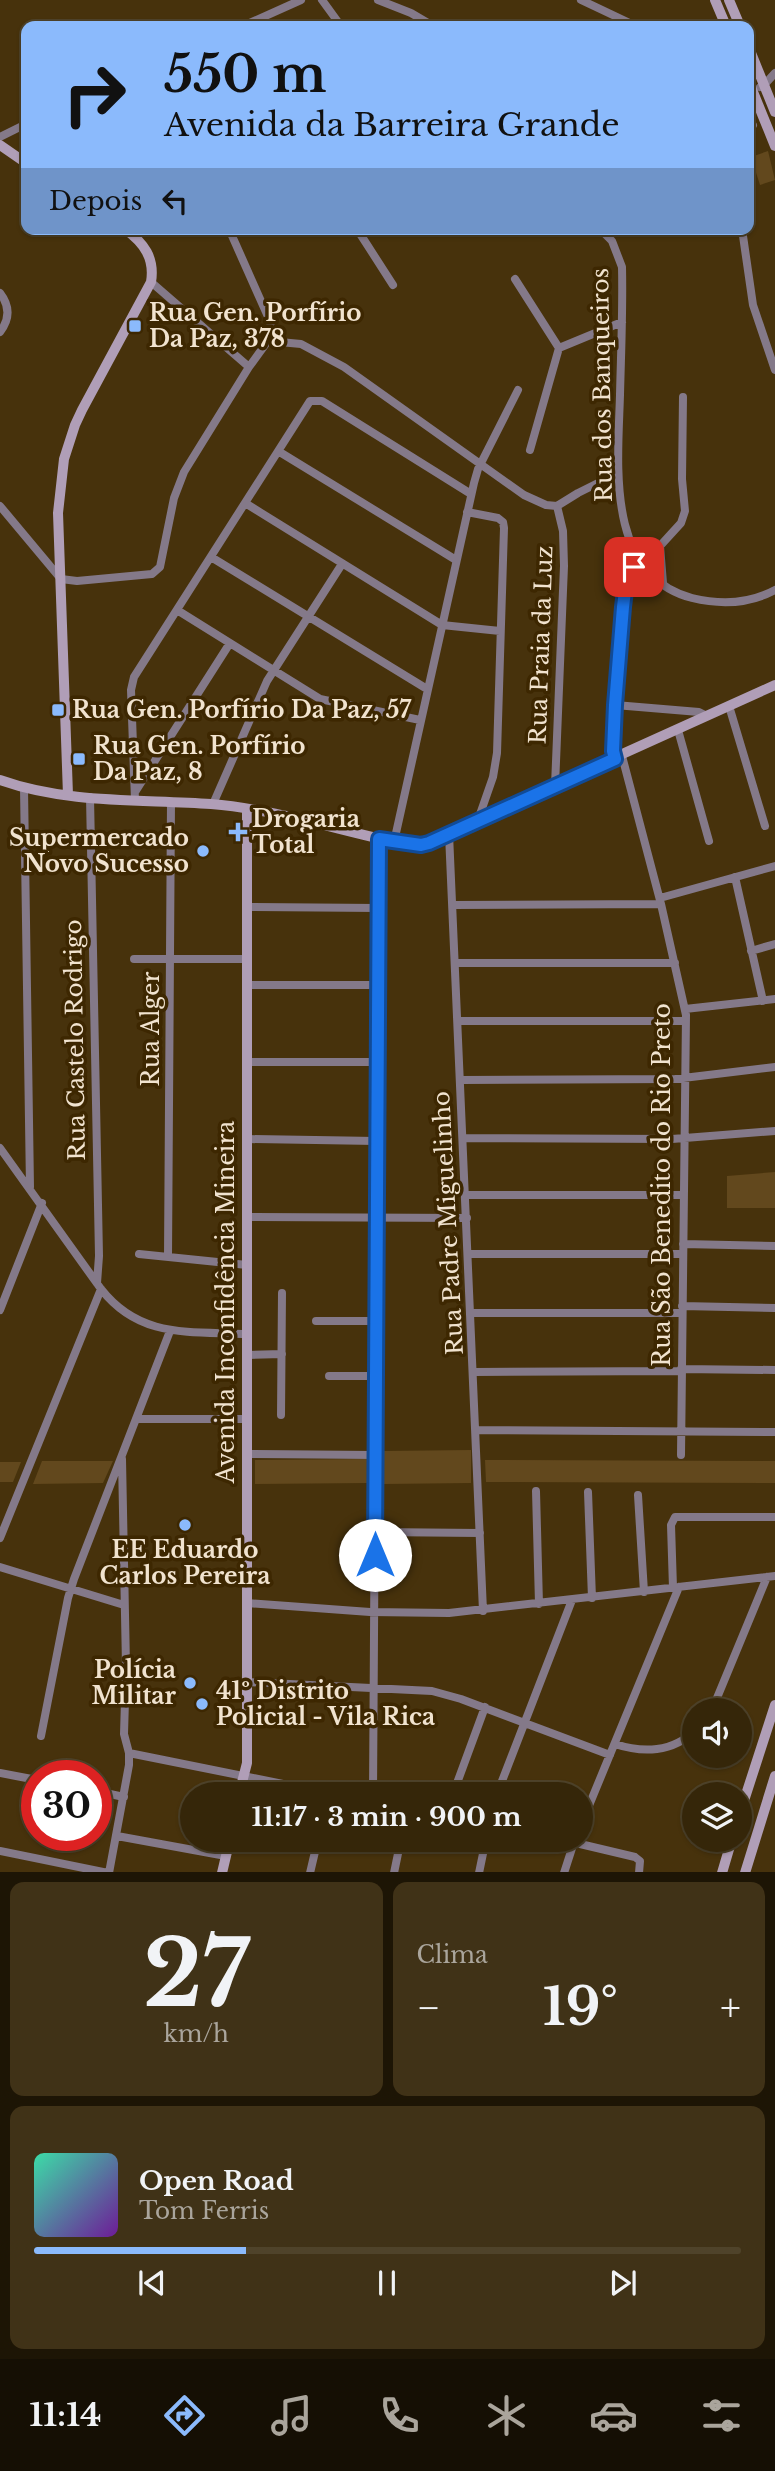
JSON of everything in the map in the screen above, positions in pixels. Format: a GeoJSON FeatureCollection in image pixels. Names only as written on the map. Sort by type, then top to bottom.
{"type":"FeatureCollection","features":[{"type":"Feature","properties":{"kind":"street"},"geometry":{"type":"LineString","coordinates":[[254,21],[301,0]]}},
{"type":"Feature","properties":{"kind":"street"},"geometry":{"type":"LineString","coordinates":[[322,0],[337,21]]}},
{"type":"Feature","properties":{"kind":"street"},"geometry":{"type":"LineString","coordinates":[[378,0],[425,21]]}},
{"type":"Feature","properties":{"kind":"street"},"geometry":{"type":"LineString","coordinates":[[581,0],[625,21]]}},
{"type":"Feature","properties":{"kind":"street"},"geometry":{"type":"LineString","coordinates":[[715,0],[724,21]]}},
{"type":"Feature","properties":{"kind":"street"},"geometry":{"type":"LineString","coordinates":[[729,0],[738,21]]}},
{"type":"Feature","properties":{"kind":"street"},"geometry":{"type":"LineString","coordinates":[[754,60],[775,112]]}},
{"type":"Feature","properties":{"kind":"street"},"geometry":{"type":"LineString","coordinates":[[754,86],[764,85],[775,73]]}},
{"type":"Feature","properties":{"kind":"street"},"geometry":{"type":"LineString","coordinates":[[754,96],[775,146]]}},
{"type":"Feature","properties":{"kind":"street"},"geometry":{"type":"LineString","coordinates":[[0,137],[21,126]]}},
{"type":"Feature","properties":{"kind":"street"},"geometry":{"type":"LineString","coordinates":[[0,145],[21,160]]}},
{"type":"Feature","properties":{"kind":"street"},"geometry":{"type":"LineString","coordinates":[[68,795],[59,498],[64,459],[82,410],[151,282],[152,263],[149,254],[132,235]]}},
{"type":"Feature","properties":{"kind":"street"},"geometry":{"type":"LineString","coordinates":[[0,506],[61,579],[76,581],[152,574],[160,567],[174,498],[184,472],[249,367],[273,334],[232,235]]}},
{"type":"Feature","properties":{"kind":"street"},"geometry":{"type":"LineString","coordinates":[[361,235],[393,285]]}},
{"type":"Feature","properties":{"kind":"street","name":"Rua dos Banqueiros"},"geometry":{"type":"LineString","coordinates":[[606,235],[612,241],[622,267],[618,473],[624,522],[635,554],[660,581],[686,596],[718,603],[759,598],[775,590]]}},
{"type":"Feature","properties":{"kind":"street"},"geometry":{"type":"LineString","coordinates":[[743,235],[752,305],[775,370]]}},
{"type":"Feature","properties":{"kind":"street"},"geometry":{"type":"LineString","coordinates":[[515,279],[559,348],[530,450]]}},
{"type":"Feature","properties":{"kind":"street"},"geometry":{"type":"LineString","coordinates":[[151,282],[249,367]]}},
{"type":"Feature","properties":{"kind":"street"},"geometry":{"type":"LineString","coordinates":[[0,293],[8,314],[6,324],[0,332]]}},
{"type":"Feature","properties":{"kind":"street"},"geometry":{"type":"LineString","coordinates":[[559,348],[622,322]]}},
{"type":"Feature","properties":{"kind":"street"},"geometry":{"type":"LineString","coordinates":[[269,341],[301,344],[344,367],[524,495],[546,505],[557,506],[578,492],[618,473]]}},
{"type":"Feature","properties":{"kind":"street"},"geometry":{"type":"LineString","coordinates":[[394,842],[471,494],[481,464],[518,390]]}},
{"type":"Feature","properties":{"kind":"street"},"geometry":{"type":"LineString","coordinates":[[627,583],[660,581],[660,546],[681,523],[685,511],[682,479],[683,397]]}},
{"type":"Feature","properties":{"kind":"street"},"geometry":{"type":"LineString","coordinates":[[135,796],[132,683],[310,401],[322,401],[471,494]]}},
{"type":"Feature","properties":{"kind":"street"},"geometry":{"type":"LineString","coordinates":[[278,451],[456,560]]}},
{"type":"Feature","properties":{"kind":"street"},"geometry":{"type":"LineString","coordinates":[[245,503],[442,625],[500,631]]}},
{"type":"Feature","properties":{"kind":"street","name":"Rua Praia da Luz"},"geometry":{"type":"LineString","coordinates":[[555,786],[564,566],[563,531],[557,506]]}},
{"type":"Feature","properties":{"kind":"street"},"geometry":{"type":"LineString","coordinates":[[467,512],[498,518],[503,522],[496,764],[478,820]]}},
{"type":"Feature","properties":{"kind":"street","name":"Rua São Benedito do Rio Preto"},"geometry":{"type":"LineString","coordinates":[[635,554],[623,607],[613,751],[618,757],[660,901],[685,1009],[681,1455]]}},
{"type":"Feature","properties":{"kind":"street"},"geometry":{"type":"LineString","coordinates":[[211,557],[427,689]]}},
{"type":"Feature","properties":{"kind":"street"},"geometry":{"type":"LineString","coordinates":[[213,804],[273,670],[342,564]]}},
{"type":"Feature","properties":{"kind":"street"},"geometry":{"type":"LineString","coordinates":[[177,610],[328,702],[421,720]]}},
{"type":"Feature","properties":{"kind":"street"},"geometry":{"type":"LineString","coordinates":[[135,796],[230,643]]}},
{"type":"Feature","properties":{"kind":"street"},"geometry":{"type":"LineString","coordinates":[[0,780],[24,788],[68,795],[135,796],[247,809],[394,842],[425,844],[775,685]]}},
{"type":"Feature","properties":{"kind":"street"},"geometry":{"type":"LineString","coordinates":[[615,705],[699,712],[707,716]]}},
{"type":"Feature","properties":{"kind":"street"},"geometry":{"type":"LineString","coordinates":[[729,706],[765,826]]}},
{"type":"Feature","properties":{"kind":"street"},"geometry":{"type":"LineString","coordinates":[[678,730],[709,841]]}},
{"type":"Feature","properties":{"kind":"street"},"geometry":{"type":"LineString","coordinates":[[24,788],[30,1186]]}},
{"type":"Feature","properties":{"kind":"street","name":"Rua Castelo Rodrigo"},"geometry":{"type":"LineString","coordinates":[[0,1538],[99,1286],[90,797]]}},
{"type":"Feature","properties":{"kind":"street","name":"Rua Alger"},"geometry":{"type":"LineString","coordinates":[[168,1257],[171,802]]}},
{"type":"Feature","properties":{"kind":"street","name":"Avenida Inconfidência Mineira"},"geometry":{"type":"LineString","coordinates":[[242,1782],[247,1762],[247,809]]}},
{"type":"Feature","properties":{"kind":"street","name":"Rua Padre Miguelinho"},"geometry":{"type":"LineString","coordinates":[[449,834],[483,1611]]}},
{"type":"Feature","properties":{"kind":"street"},"geometry":{"type":"LineString","coordinates":[[373,1782],[379,839]]}},
{"type":"Feature","properties":{"kind":"street"},"geometry":{"type":"LineString","coordinates":[[453,905],[660,901],[775,866]]}},
{"type":"Feature","properties":{"kind":"street"},"geometry":{"type":"LineString","coordinates":[[735,877],[763,1001]]}},
{"type":"Feature","properties":{"kind":"street"},"geometry":{"type":"LineString","coordinates":[[248,907],[377,908]]}},
{"type":"Feature","properties":{"kind":"street"},"geometry":{"type":"LineString","coordinates":[[751,951],[775,944]]}},
{"type":"Feature","properties":{"kind":"street"},"geometry":{"type":"LineString","coordinates":[[134,959],[247,959]]}},
{"type":"Feature","properties":{"kind":"street"},"geometry":{"type":"LineString","coordinates":[[456,963],[675,962]]}},
{"type":"Feature","properties":{"kind":"street"},"geometry":{"type":"LineString","coordinates":[[247,985],[377,985]]}},
{"type":"Feature","properties":{"kind":"street"},"geometry":{"type":"LineString","coordinates":[[685,1009],[775,999]]}},
{"type":"Feature","properties":{"kind":"street"},"geometry":{"type":"LineString","coordinates":[[458,1021],[686,1021]]}},
{"type":"Feature","properties":{"kind":"street"},"geometry":{"type":"LineString","coordinates":[[247,1062],[377,1062]]}},
{"type":"Feature","properties":{"kind":"street"},"geometry":{"type":"LineString","coordinates":[[461,1080],[685,1077],[775,1068]]}},
{"type":"Feature","properties":{"kind":"street"},"geometry":{"type":"LineString","coordinates":[[463,1138],[684,1138],[775,1131]]}},
{"type":"Feature","properties":{"kind":"street"},"geometry":{"type":"LineString","coordinates":[[247,1139],[376,1141]]}},
{"type":"Feature","properties":{"kind":"street"},"geometry":{"type":"LineString","coordinates":[[0,1148],[30,1186],[99,1286],[118,1307],[149,1326],[170,1331],[247,1334]]}},
{"type":"Feature","properties":{"kind":"street"},"geometry":{"type":"LineString","coordinates":[[466,1195],[684,1195]]}},
{"type":"Feature","properties":{"kind":"street"},"geometry":{"type":"LineString","coordinates":[[0,1310],[42,1203]]}},
{"type":"Feature","properties":{"kind":"street"},"geometry":{"type":"LineString","coordinates":[[247,1217],[467,1218]]}},
{"type":"Feature","properties":{"kind":"street"},"geometry":{"type":"LineString","coordinates":[[683,1244],[775,1246]]}},
{"type":"Feature","properties":{"kind":"street"},"geometry":{"type":"LineString","coordinates":[[139,1254],[247,1265]]}},
{"type":"Feature","properties":{"kind":"street"},"geometry":{"type":"LineString","coordinates":[[469,1254],[683,1254]]}},
{"type":"Feature","properties":{"kind":"street"},"geometry":{"type":"LineString","coordinates":[[281,1415],[282,1293]]}},
{"type":"Feature","properties":{"kind":"street"},"geometry":{"type":"LineString","coordinates":[[471,1313],[775,1308]]}},
{"type":"Feature","properties":{"kind":"street"},"geometry":{"type":"LineString","coordinates":[[316,1321],[376,1321]]}},
{"type":"Feature","properties":{"kind":"street"},"geometry":{"type":"LineString","coordinates":[[41,1736],[71,1589],[170,1331]]}},
{"type":"Feature","properties":{"kind":"street"},"geometry":{"type":"LineString","coordinates":[[247,1354],[282,1354]]}},
{"type":"Feature","properties":{"kind":"street"},"geometry":{"type":"LineString","coordinates":[[474,1372],[775,1370]]}},
{"type":"Feature","properties":{"kind":"street"},"geometry":{"type":"LineString","coordinates":[[330,1376],[376,1376]]}},
{"type":"Feature","properties":{"kind":"street"},"geometry":{"type":"LineString","coordinates":[[136,1419],[247,1419]]}},
{"type":"Feature","properties":{"kind":"street"},"geometry":{"type":"LineString","coordinates":[[476,1430],[775,1432]]}},
{"type":"Feature","properties":{"kind":"street"},"geometry":{"type":"LineString","coordinates":[[247,1454],[375,1455]]}},
{"type":"Feature","properties":{"kind":"street"},"geometry":{"type":"LineString","coordinates":[[0,1851],[109,1872],[124,1797],[129,1753],[124,1734],[126,1667],[124,1491],[121,1456]]}},
{"type":"Feature","properties":{"kind":"street"},"geometry":{"type":"LineString","coordinates":[[536,1491],[539,1604]]}},
{"type":"Feature","properties":{"kind":"street"},"geometry":{"type":"LineString","coordinates":[[588,1492],[592,1598]]}},
{"type":"Feature","properties":{"kind":"street"},"geometry":{"type":"LineString","coordinates":[[638,1495],[644,1592]]}},
{"type":"Feature","properties":{"kind":"street"},"geometry":{"type":"LineString","coordinates":[[593,1796],[676,1588],[671,1525],[675,1517],[775,1517]]}},
{"type":"Feature","properties":{"kind":"street"},"geometry":{"type":"LineString","coordinates":[[375,1532],[480,1533]]}},
{"type":"Feature","properties":{"kind":"street"},"geometry":{"type":"LineString","coordinates":[[0,1567],[124,1605]]}},
{"type":"Feature","properties":{"kind":"street"},"geometry":{"type":"LineString","coordinates":[[247,1603],[425,1614],[483,1611],[771,1576]]}},
{"type":"Feature","properties":{"kind":"street"},"geometry":{"type":"LineString","coordinates":[[717,1698],[771,1576]]}},
{"type":"Feature","properties":{"kind":"street"},"geometry":{"type":"LineString","coordinates":[[502,1782],[572,1600]]}},
{"type":"Feature","properties":{"kind":"street"},"geometry":{"type":"LineString","coordinates":[[247,1682],[432,1691],[485,1707],[610,1755]]}},
{"type":"Feature","properties":{"kind":"street"},"geometry":{"type":"LineString","coordinates":[[750,1782],[775,1705]]}},
{"type":"Feature","properties":{"kind":"street"},"geometry":{"type":"LineString","coordinates":[[457,1782],[485,1707]]}},
{"type":"Feature","properties":{"kind":"street"},"geometry":{"type":"LineString","coordinates":[[615,1744],[638,1750],[663,1749],[682,1740]]}},
{"type":"Feature","properties":{"kind":"street"},"geometry":{"type":"LineString","coordinates":[[129,1753],[280,1782]]}},
{"type":"Feature","properties":{"kind":"street"},"geometry":{"type":"LineString","coordinates":[[0,1773],[21,1777]]}},
{"type":"Feature","properties":{"kind":"street"},"geometry":{"type":"LineString","coordinates":[[744,1872],[775,1776]]}},
{"type":"Feature","properties":{"kind":"street"},"geometry":{"type":"LineString","coordinates":[[112,1794],[124,1797]]}},
{"type":"Feature","properties":{"kind":"street"},"geometry":{"type":"LineString","coordinates":[[117,1836],[226,1856]]}},
{"type":"Feature","properties":{"kind":"street"},"geometry":{"type":"LineString","coordinates":[[593,1846],[635,1857],[640,1861],[639,1872]]}},
{"type":"Feature","properties":{"kind":"street"},"geometry":{"type":"LineString","coordinates":[[222,1872],[227,1852]]}},
{"type":"Feature","properties":{"kind":"street"},"geometry":{"type":"LineString","coordinates":[[310,1872],[315,1852]]}},
{"type":"Feature","properties":{"kind":"street"},"geometry":{"type":"LineString","coordinates":[[394,1872],[398,1852]]}},
{"type":"Feature","properties":{"kind":"street"},"geometry":{"type":"LineString","coordinates":[[479,1872],[483,1852]]}},
{"type":"Feature","properties":{"kind":"street"},"geometry":{"type":"LineString","coordinates":[[564,1872],[570,1852]]}},
{"type":"Feature","properties":{"kind":"street"},"geometry":{"type":"LineString","coordinates":[[722,1872],[728,1852]]}},
{"type":"Feature","properties":{"kind":"shaded area"},"geometry":{"type":"Polygon","coordinates":[[[768,151],[775,180],[760,185],[754,166],[754,156],[768,151]]]}},
{"type":"Feature","properties":{"kind":"shaded area"},"geometry":{"type":"Polygon","coordinates":[[[775,1172],[775,1208],[727,1208],[727,1176],[775,1172]]]}},
{"type":"Feature","properties":{"kind":"shaded area"},"geometry":{"type":"Polygon","coordinates":[[[471,1450],[471,1483],[384,1484],[384,1451],[471,1450]]]}},
{"type":"Feature","properties":{"kind":"shaded area"},"geometry":{"type":"Polygon","coordinates":[[[368,1459],[368,1483],[255,1484],[255,1460],[368,1459]]]}},
{"type":"Feature","properties":{"kind":"shaded area"},"geometry":{"type":"Polygon","coordinates":[[[485,1460],[775,1461],[775,1483],[486,1482],[485,1460]]]}},
{"type":"Feature","properties":{"kind":"shaded area"},"geometry":{"type":"Polygon","coordinates":[[[42,1461],[113,1461],[103,1483],[33,1484],[42,1461]]]}},
{"type":"Feature","properties":{"kind":"shaded area"},"geometry":{"type":"Polygon","coordinates":[[[0,1462],[21,1462],[13,1482],[0,1482],[0,1462]]]}},
{"type":"Feature","properties":{"kind":"place","name":"Rua Gen. Porfírio Da Paz, 378"},"geometry":{"type":"Point","coordinates":[135,326]}},
{"type":"Feature","properties":{"kind":"place","name":"Rua Gen. Porfírio Da Paz, 57"},"geometry":{"type":"Point","coordinates":[58,710]}},
{"type":"Feature","properties":{"kind":"place","name":"Rua Gen. Porfírio Da Paz, 8"},"geometry":{"type":"Point","coordinates":[79,759]}},
{"type":"Feature","properties":{"kind":"place","name":"Drogaria Total"},"geometry":{"type":"Point","coordinates":[238,832]}},
{"type":"Feature","properties":{"kind":"place","name":"Supermercado Novo Sucesso"},"geometry":{"type":"Point","coordinates":[203,851]}},
{"type":"Feature","properties":{"kind":"place","name":"EE Eduardo Carlos Pereira"},"geometry":{"type":"Point","coordinates":[185,1525]}},
{"type":"Feature","properties":{"kind":"place","name":"Polícia Militar"},"geometry":{"type":"Point","coordinates":[190,1683]}},
{"type":"Feature","properties":{"kind":"place","name":"41º Distrito Policial - Vila Rica"},"geometry":{"type":"Point","coordinates":[202,1704]}},
{"type":"Feature","properties":{"kind":"route"},"geometry":{"type":"LineString","coordinates":[[375,1555],[379,839],[421,845],[429,843],[615,759],[615,705],[623,607],[627,583],[634,567]]}}]}
